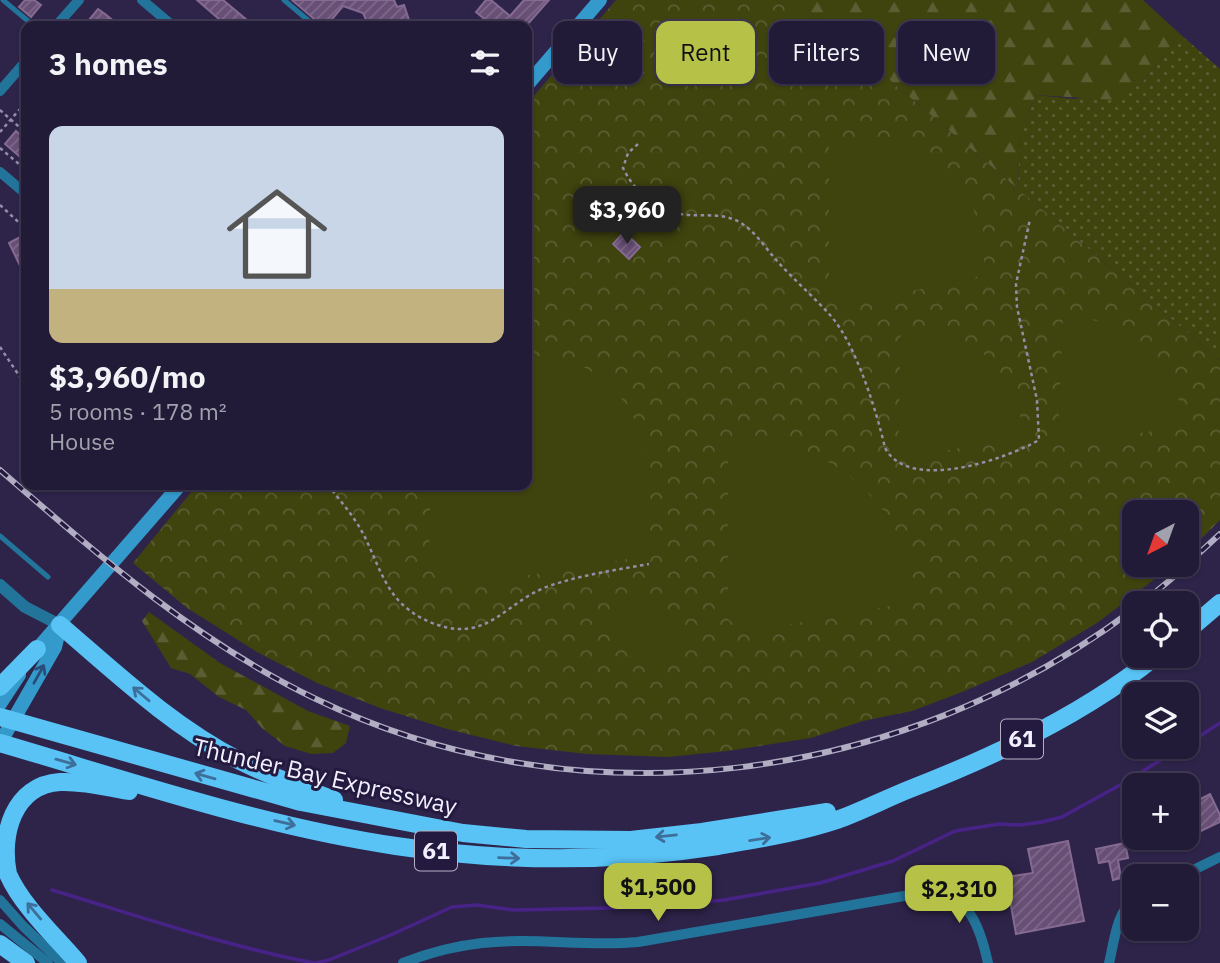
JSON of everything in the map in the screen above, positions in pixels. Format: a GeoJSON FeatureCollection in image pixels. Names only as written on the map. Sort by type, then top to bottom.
{"type":"FeatureCollection","features":[{"type":"Feature","properties":{"kind":"highway"},"geometry":{"type":"LineString","coordinates":[[1199,621],[1220,603]]}},
{"type":"Feature","properties":{"kind":"highway"},"geometry":{"type":"LineString","coordinates":[[60,625],[151,702],[195,735],[239,761],[286,782],[390,820]]}},
{"type":"Feature","properties":{"kind":"highway"},"geometry":{"type":"LineString","coordinates":[[0,687],[37,649]]}},
{"type":"Feature","properties":{"kind":"highway","name":"61"},"geometry":{"type":"LineString","coordinates":[[878,802],[1008,747],[1088,703],[1139,668]]}},
{"type":"Feature","properties":{"kind":"highway","name":"Thunder Bay Expressway"},"geometry":{"type":"LineString","coordinates":[[6,719],[300,802],[463,833],[526,839],[631,840],[702,832],[878,802]]}},
{"type":"Feature","properties":{"kind":"highway","name":"Thunder Bay Expressway"},"geometry":{"type":"LineString","coordinates":[[0,743],[246,814],[394,846],[492,857],[576,860],[663,855],[778,836],[836,820],[878,802]]}},
{"type":"Feature","properties":{"kind":"highway"},"geometry":{"type":"LineString","coordinates":[[78,963],[19,893],[2,856],[1,838],[5,823],[17,803],[27,794],[48,784],[70,782],[246,814]]}},
{"type":"Feature","properties":{"kind":"highway"},"geometry":{"type":"LineString","coordinates":[[0,944],[26,963]]}},
{"type":"Feature","properties":{"kind":"main road"},"geometry":{"type":"LineString","coordinates":[[532,79],[600,0]]}},
{"type":"Feature","properties":{"kind":"main road"},"geometry":{"type":"LineString","coordinates":[[0,704],[37,649],[176,490]]}},
{"type":"Feature","properties":{"kind":"main road"},"geometry":{"type":"LineString","coordinates":[[0,743],[6,719],[55,647],[60,625]]}},
{"type":"Feature","properties":{"kind":"street"},"geometry":{"type":"LineString","coordinates":[[60,21],[79,0]]}},
{"type":"Feature","properties":{"kind":"street"},"geometry":{"type":"LineString","coordinates":[[142,0],[167,21]]}},
{"type":"Feature","properties":{"kind":"street"},"geometry":{"type":"LineString","coordinates":[[0,92],[21,67]]}},
{"type":"Feature","properties":{"kind":"street"},"geometry":{"type":"LineString","coordinates":[[0,172],[21,190]]}},
{"type":"Feature","properties":{"kind":"street"},"geometry":{"type":"LineString","coordinates":[[0,585],[25,607],[60,625]]}},
{"type":"Feature","properties":{"kind":"street"},"geometry":{"type":"LineString","coordinates":[[1199,867],[1220,857]]}},
{"type":"Feature","properties":{"kind":"street"},"geometry":{"type":"LineString","coordinates":[[403,963],[440,951],[483,943],[638,942],[933,891],[946,892],[966,907],[974,919],[988,963]]}},
{"type":"Feature","properties":{"kind":"street"},"geometry":{"type":"LineString","coordinates":[[0,900],[62,963]]}},
{"type":"Feature","properties":{"kind":"street"},"geometry":{"type":"LineString","coordinates":[[1109,963],[1122,917]]}},
{"type":"Feature","properties":{"kind":"street"},"geometry":{"type":"LineString","coordinates":[[0,924],[48,963]]}},
{"type":"Feature","properties":{"kind":"lane"},"geometry":{"type":"LineString","coordinates":[[3,0],[28,21]]}},
{"type":"Feature","properties":{"kind":"lane"},"geometry":{"type":"LineString","coordinates":[[284,0],[309,21]]}},
{"type":"Feature","properties":{"kind":"lane"},"geometry":{"type":"LineString","coordinates":[[0,536],[48,577]]}},
{"type":"Feature","properties":{"kind":"path"},"geometry":{"type":"LineString","coordinates":[[0,132],[21,108]]}},
{"type":"Feature","properties":{"kind":"path"},"geometry":{"type":"LineString","coordinates":[[0,110],[21,129]]}},
{"type":"Feature","properties":{"kind":"path"},"geometry":{"type":"LineString","coordinates":[[638,144],[628,153],[623,168],[628,179],[646,198],[674,214],[720,216],[741,222],[832,316],[853,353],[885,448],[894,461],[903,466],[926,470],[969,466],[1000,458],[1039,440],[1037,400],[1017,307],[1016,284],[1030,219]]}},
{"type":"Feature","properties":{"kind":"path"},"geometry":{"type":"LineString","coordinates":[[0,148],[21,166]]}},
{"type":"Feature","properties":{"kind":"path"},"geometry":{"type":"LineString","coordinates":[[0,205],[21,224]]}},
{"type":"Feature","properties":{"kind":"path"},"geometry":{"type":"LineString","coordinates":[[0,347],[21,378]]}},
{"type":"Feature","properties":{"kind":"path"},"geometry":{"type":"LineString","coordinates":[[332,490],[359,526],[382,575],[401,603],[425,621],[449,629],[471,630],[484,625],[548,586],[592,574],[649,564]]}},
{"type":"Feature","properties":{"kind":"green space"},"geometry":{"type":"Polygon","coordinates":[[[616,0],[795,0],[820,21],[769,21],[769,84],[884,84],[884,75],[1220,360],[1220,520],[1199,541],[1199,500],[1122,500],[1122,578],[1156,578],[1139,591],[1122,591],[1122,604],[1097,623],[1032,662],[912,711],[863,721],[811,738],[668,757],[587,754],[516,746],[447,729],[380,708],[317,683],[257,652],[187,608],[133,563],[193,490],[532,490],[532,98],[553,74],[553,84],[642,84],[642,21],[598,21],[616,0]]]}},
{"type":"Feature","properties":{"kind":"green space"},"geometry":{"type":"Polygon","coordinates":[[[795,0],[1143,0],[1180,34],[1141,84],[1115,100],[1036,95],[1020,132],[1018,189],[884,75],[884,21],[820,21],[795,0]]]}},
{"type":"Feature","properties":{"kind":"green space"},"geometry":{"type":"Polygon","coordinates":[[[1180,34],[1220,69],[1220,360],[1018,189],[1020,132],[1036,95],[1075,99],[1141,84],[1180,34]]]}},
{"type":"Feature","properties":{"kind":"green space"},"geometry":{"type":"Polygon","coordinates":[[[889,142],[913,150],[933,161],[963,190],[980,228],[984,275],[847,305],[829,290],[829,144],[889,142]]]}},
{"type":"Feature","properties":{"kind":"green space"},"geometry":{"type":"Polygon","coordinates":[[[1063,318],[1088,319],[1110,325],[1146,346],[1171,381],[1184,426],[1065,445],[1058,439],[1063,318]]]}},
{"type":"Feature","properties":{"kind":"green space"},"geometry":{"type":"Polygon","coordinates":[[[920,328],[962,340],[993,363],[1013,395],[1024,437],[908,457],[898,449],[901,329],[920,328]]]}},
{"type":"Feature","properties":{"kind":"green space"},"geometry":{"type":"Polygon","coordinates":[[[532,356],[562,359],[583,367],[609,385],[629,409],[642,438],[645,453],[646,556],[463,586],[451,584],[436,575],[430,559],[431,490],[532,490],[532,356]]]}},
{"type":"Feature","properties":{"kind":"green space"},"geometry":{"type":"Polygon","coordinates":[[[728,441],[794,448],[821,459],[855,481],[883,510],[903,545],[915,601],[745,633],[728,619],[728,441]]]}},
{"type":"Feature","properties":{"kind":"green space"},"geometry":{"type":"Polygon","coordinates":[[[635,588],[651,602],[622,636],[606,622],[635,588]]]}},
{"type":"Feature","properties":{"kind":"green space"},"geometry":{"type":"Polygon","coordinates":[[[655,606],[671,619],[642,653],[626,639],[655,606]]]}},
{"type":"Feature","properties":{"kind":"green space"},"geometry":{"type":"Polygon","coordinates":[[[149,612],[220,663],[308,711],[350,726],[346,743],[333,753],[311,754],[285,746],[262,728],[246,710],[219,697],[190,674],[171,668],[142,621],[149,612]]]}},
{"type":"Feature","properties":{"kind":"green space"},"geometry":{"type":"Polygon","coordinates":[[[675,624],[691,637],[662,671],[646,657],[675,624]]]}},
{"type":"Feature","properties":{"kind":"building"},"geometry":{"type":"Polygon","coordinates":[[[25,0],[34,0],[41,5],[31,17],[19,7],[25,0]]]}},
{"type":"Feature","properties":{"kind":"building"},"geometry":{"type":"Polygon","coordinates":[[[197,0],[223,0],[248,21],[221,21],[197,0]]]}},
{"type":"Feature","properties":{"kind":"building"},"geometry":{"type":"Polygon","coordinates":[[[292,0],[394,0],[397,7],[404,5],[409,21],[367,21],[363,13],[343,6],[330,21],[316,21],[292,0]]]}},
{"type":"Feature","properties":{"kind":"building"},"geometry":{"type":"Polygon","coordinates":[[[486,0],[491,0],[510,16],[524,0],[549,0],[530,21],[487,21],[476,12],[486,0]]]}},
{"type":"Feature","properties":{"kind":"building"},"geometry":{"type":"Polygon","coordinates":[[[98,9],[114,21],[88,21],[98,9]]]}},
{"type":"Feature","properties":{"kind":"building"},"geometry":{"type":"Polygon","coordinates":[[[16,131],[21,136],[21,158],[5,144],[16,131]]]}},
{"type":"Feature","properties":{"kind":"building"},"geometry":{"type":"Polygon","coordinates":[[[624,232],[640,247],[629,259],[613,244],[624,232]]]}},
{"type":"Feature","properties":{"kind":"building"},"geometry":{"type":"Polygon","coordinates":[[[21,237],[21,268],[9,243],[21,237]]]}},
{"type":"Feature","properties":{"kind":"building"},"geometry":{"type":"Polygon","coordinates":[[[1210,794],[1220,815],[1220,822],[1199,832],[1199,800],[1210,794]]]}},
{"type":"Feature","properties":{"kind":"building"},"geometry":{"type":"Polygon","coordinates":[[[1068,841],[1084,921],[1016,934],[1006,877],[1033,873],[1028,849],[1068,841]]]}},
{"type":"Feature","properties":{"kind":"building"},"geometry":{"type":"Polygon","coordinates":[[[1122,844],[1122,850],[1126,850],[1128,858],[1118,860],[1121,878],[1113,880],[1109,861],[1099,863],[1096,849],[1122,844]]]}},
{"type":"Feature","properties":{"kind":"waterway"},"geometry":{"type":"LineString","coordinates":[[1199,737],[1220,723]]}},
{"type":"Feature","properties":{"kind":"waterway"},"geometry":{"type":"LineString","coordinates":[[316,963],[393,934],[452,907],[476,905],[514,910],[656,907],[724,900],[820,883],[893,861],[955,831],[999,824],[1020,825],[1062,817],[1162,759]]}},
{"type":"Feature","properties":{"kind":"waterway"},"geometry":{"type":"LineString","coordinates":[[52,890],[215,939],[314,963]]}},
{"type":"Feature","properties":{"kind":"railway"},"geometry":{"type":"LineString","coordinates":[[0,470],[21,488]]}},
{"type":"Feature","properties":{"kind":"railway"},"geometry":{"type":"LineString","coordinates":[[23,490],[150,595],[230,651],[272,676],[316,699],[417,739],[523,764],[630,773],[737,768],[843,748],[945,715],[1043,668],[1122,617]]}},
{"type":"Feature","properties":{"kind":"railway"},"geometry":{"type":"LineString","coordinates":[[1157,591],[1220,534]]}}]}
